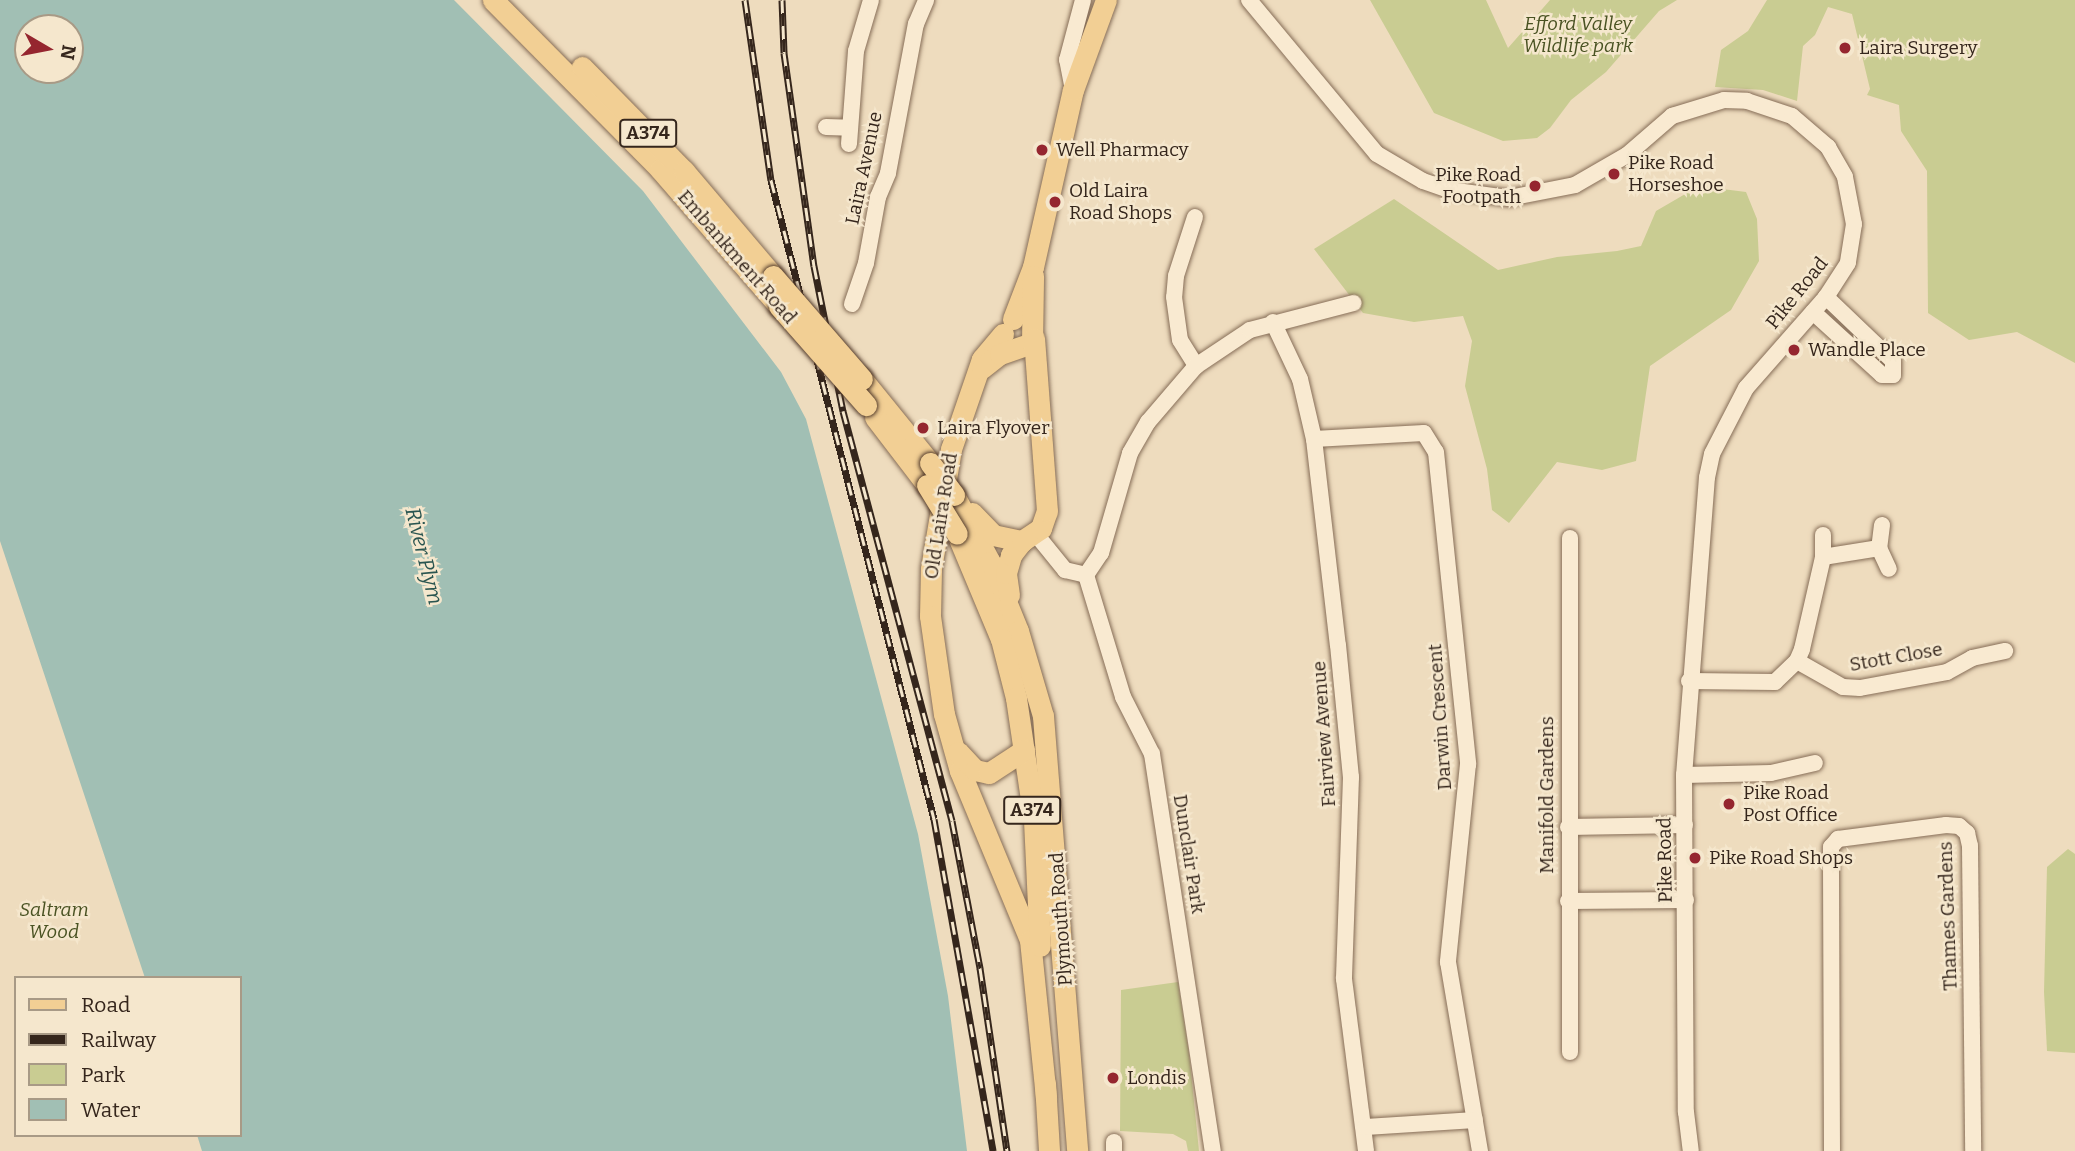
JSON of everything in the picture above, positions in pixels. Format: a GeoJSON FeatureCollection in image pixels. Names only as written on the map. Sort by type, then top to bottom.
{"type":"FeatureCollection","features":[{"type":"Feature","properties":{"kind":"main road","name":"Embankment Road"},"geometry":{"type":"LineString","coordinates":[[493,0],[660,169],[866,405],[927,485],[957,534]]}},
{"type":"Feature","properties":{"kind":"main road","name":"Embankment Road"},"geometry":{"type":"LineString","coordinates":[[513,0],[684,171],[862,379],[955,496]]}},
{"type":"Feature","properties":{"kind":"main road","name":"Old Laira Road"},"geometry":{"type":"LineString","coordinates":[[1019,336],[1073,90],[1106,0]]}},
{"type":"Feature","properties":{"kind":"main road","name":"Old Laira Road"},"geometry":{"type":"LineString","coordinates":[[1019,336],[990,345],[976,374],[951,449],[931,569],[937,677],[952,745],[974,810],[1030,940],[1046,1097]]}},
{"type":"Feature","properties":{"kind":"main road","name":"Old Laira Road"},"geometry":{"type":"LineString","coordinates":[[1018,631],[1006,573],[1028,537],[1045,523],[1047,505],[1036,397],[1038,352],[1019,336]]}},
{"type":"Feature","properties":{"kind":"main road"},"geometry":{"type":"LineString","coordinates":[[955,496],[993,535],[1028,537]]}},
{"type":"Feature","properties":{"kind":"main road","name":"Plymouth Road"},"geometry":{"type":"LineString","coordinates":[[955,496],[990,562],[1036,684],[1051,775],[1077,1151]]}},
{"type":"Feature","properties":{"kind":"main road","name":"Plymouth Road"},"geometry":{"type":"LineString","coordinates":[[957,534],[1001,639],[1024,750],[1034,820],[1049,1151]]}},
{"type":"Feature","properties":{"kind":"main road"},"geometry":{"type":"LineString","coordinates":[[952,745],[964,763],[989,773],[1024,750]]}},
{"type":"Feature","properties":{"kind":"street"},"geometry":{"type":"LineString","coordinates":[[826,127],[849,136],[856,51],[871,0]]}},
{"type":"Feature","properties":{"kind":"street","name":"Laira Avenue"},"geometry":{"type":"LineString","coordinates":[[852,304],[888,173],[909,53],[926,0]]}},
{"type":"Feature","properties":{"kind":"street","name":"Old Laira Road"},"geometry":{"type":"LineString","coordinates":[[1073,90],[1067,60],[1083,0]]}},
{"type":"Feature","properties":{"kind":"street","name":"Pike Road"},"geometry":{"type":"LineString","coordinates":[[1248,0],[1377,154],[1423,181],[1479,197],[1538,195],[1575,185],[1627,155],[1672,116],[1699,105],[1747,101],[1792,116],[1828,147],[1851,199],[1854,224],[1848,263],[1826,298],[1746,388],[1712,454],[1689,681],[1684,775],[1686,1112],[1691,1151]]}},
{"type":"Feature","properties":{"kind":"street"},"geometry":{"type":"LineString","coordinates":[[1195,217],[1178,267],[1174,297],[1180,340],[1196,366]]}},
{"type":"Feature","properties":{"kind":"street"},"geometry":{"type":"LineString","coordinates":[[1814,312],[1882,375],[1894,375],[1893,360],[1826,298]]}},
{"type":"Feature","properties":{"kind":"street"},"geometry":{"type":"LineString","coordinates":[[1028,537],[1065,570],[1086,575],[1101,553],[1130,453],[1148,422],[1196,366],[1227,344],[1273,322],[1354,303]]}},
{"type":"Feature","properties":{"kind":"street","name":"Fairview Avenue"},"geometry":{"type":"LineString","coordinates":[[1273,322],[1300,379],[1314,439],[1350,768],[1344,979],[1366,1127],[1366,1151]]}},
{"type":"Feature","properties":{"kind":"street","name":"Darwin Crescent"},"geometry":{"type":"LineString","coordinates":[[1314,439],[1424,433],[1436,452],[1468,764],[1448,962],[1480,1151]]}},
{"type":"Feature","properties":{"kind":"street"},"geometry":{"type":"LineString","coordinates":[[1882,525],[1879,548],[1889,569]]}},
{"type":"Feature","properties":{"kind":"street"},"geometry":{"type":"LineString","coordinates":[[1689,681],[1763,685],[1775,682],[1797,661],[1823,558],[1823,535]]}},
{"type":"Feature","properties":{"kind":"street","name":"Manifold Gardens"},"geometry":{"type":"LineString","coordinates":[[1570,538],[1570,1052]]}},
{"type":"Feature","properties":{"kind":"street"},"geometry":{"type":"LineString","coordinates":[[1823,558],[1879,548]]}},
{"type":"Feature","properties":{"kind":"street","name":"Dunclair Park"},"geometry":{"type":"LineString","coordinates":[[1086,575],[1123,696],[1152,754],[1213,1151]]}},
{"type":"Feature","properties":{"kind":"street","name":"Stott Close"},"geometry":{"type":"LineString","coordinates":[[1797,661],[1843,687],[1860,688],[1947,672],[1972,658],[2005,651]]}},
{"type":"Feature","properties":{"kind":"street"},"geometry":{"type":"LineString","coordinates":[[1684,775],[1771,772],[1815,763]]}},
{"type":"Feature","properties":{"kind":"street"},"geometry":{"type":"LineString","coordinates":[[1568,828],[1685,825]]}},
{"type":"Feature","properties":{"kind":"street","name":"Thames Gardens"},"geometry":{"type":"LineString","coordinates":[[1832,1151],[1831,847],[1838,839],[1946,825],[1959,825],[1967,833],[1970,846],[1973,1151]]}},
{"type":"Feature","properties":{"kind":"street"},"geometry":{"type":"LineString","coordinates":[[1568,901],[1686,900]]}},
{"type":"Feature","properties":{"kind":"street"},"geometry":{"type":"LineString","coordinates":[[1366,1127],[1475,1120]]}},
{"type":"Feature","properties":{"kind":"green space","name":"Efford Valley Wildlife park"},"geometry":{"type":"Polygon","coordinates":[[[1370,0],[1486,0],[1508,48],[1550,0],[1677,0],[1659,11],[1606,72],[1571,100],[1550,128],[1537,138],[1503,141],[1434,113],[1370,0]]]}},
{"type":"Feature","properties":{"kind":"green space"},"geometry":{"type":"Polygon","coordinates":[[[1767,0],[2075,0],[2075,363],[2017,332],[1969,340],[1928,313],[1927,171],[1901,131],[1899,105],[1867,95],[1870,89],[1852,14],[1828,7],[1815,35],[1803,46],[1797,101],[1763,90],[1715,87],[1721,50],[1748,31],[1767,0]]]}},
{"type":"Feature","properties":{"kind":"green space"},"geometry":{"type":"Polygon","coordinates":[[[1699,186],[1746,192],[1757,219],[1759,261],[1731,310],[1650,366],[1636,461],[1602,470],[1557,462],[1509,523],[1492,510],[1487,469],[1465,386],[1472,341],[1463,316],[1414,322],[1363,313],[1314,249],[1394,199],[1498,270],[1557,257],[1617,251],[1641,246],[1656,211],[1699,186]]]}},
{"type":"Feature","properties":{"kind":"green space"},"geometry":{"type":"Polygon","coordinates":[[[2068,849],[2075,854],[2075,1053],[2047,1051],[2044,992],[2047,867],[2068,849]]]}},
{"type":"Feature","properties":{"kind":"green space"},"geometry":{"type":"Polygon","coordinates":[[[1178,982],[1189,1053],[1199,1151],[1188,1151],[1186,1141],[1173,1134],[1120,1131],[1121,990],[1178,982]]]}},
{"type":"Feature","properties":{"kind":"water","name":"River Plym"},"geometry":{"type":"Polygon","coordinates":[[[0,0],[454,0],[643,191],[781,372],[806,419],[918,834],[948,996],[967,1151],[202,1151],[198,1137],[242,1137],[242,976],[144,976],[0,541],[0,0]]]}},
{"type":"Feature","properties":{"kind":"railway"},"geometry":{"type":"LineString","coordinates":[[745,0],[771,180],[934,819],[993,1151]]}},
{"type":"Feature","properties":{"kind":"railway"},"geometry":{"type":"LineString","coordinates":[[782,0],[784,53],[814,266],[843,411],[952,821],[980,968],[1007,1151]]}},
{"type":"Feature","properties":{"kind":"place","name":"Laira Surgery"},"geometry":{"type":"Point","coordinates":[1845,48]}},
{"type":"Feature","properties":{"kind":"place","name":"Well Pharmacy"},"geometry":{"type":"Point","coordinates":[1042,150]}},
{"type":"Feature","properties":{"kind":"place","name":"Pike Road Horseshoe"},"geometry":{"type":"Point","coordinates":[1614,174]}},
{"type":"Feature","properties":{"kind":"place","name":"Pike Road Footpath"},"geometry":{"type":"Point","coordinates":[1535,186]}},
{"type":"Feature","properties":{"kind":"place","name":"Old Laira Road Shops"},"geometry":{"type":"Point","coordinates":[1055,202]}},
{"type":"Feature","properties":{"kind":"place","name":"Wandle Place"},"geometry":{"type":"Point","coordinates":[1794,350]}},
{"type":"Feature","properties":{"kind":"place","name":"Laira Flyover"},"geometry":{"type":"Point","coordinates":[923,428]}},
{"type":"Feature","properties":{"kind":"place","name":"Pike Road Post Office"},"geometry":{"type":"Point","coordinates":[1729,804]}},
{"type":"Feature","properties":{"kind":"place","name":"Pike Road Shops"},"geometry":{"type":"Point","coordinates":[1695,858]}},
{"type":"Feature","properties":{"kind":"place","name":"Londis"},"geometry":{"type":"Point","coordinates":[1113,1078]}},
{"type":"Feature","properties":{"kind":"park label","name":"Saltram Wood"},"geometry":{"type":"Point","coordinates":[54,921]}}]}
